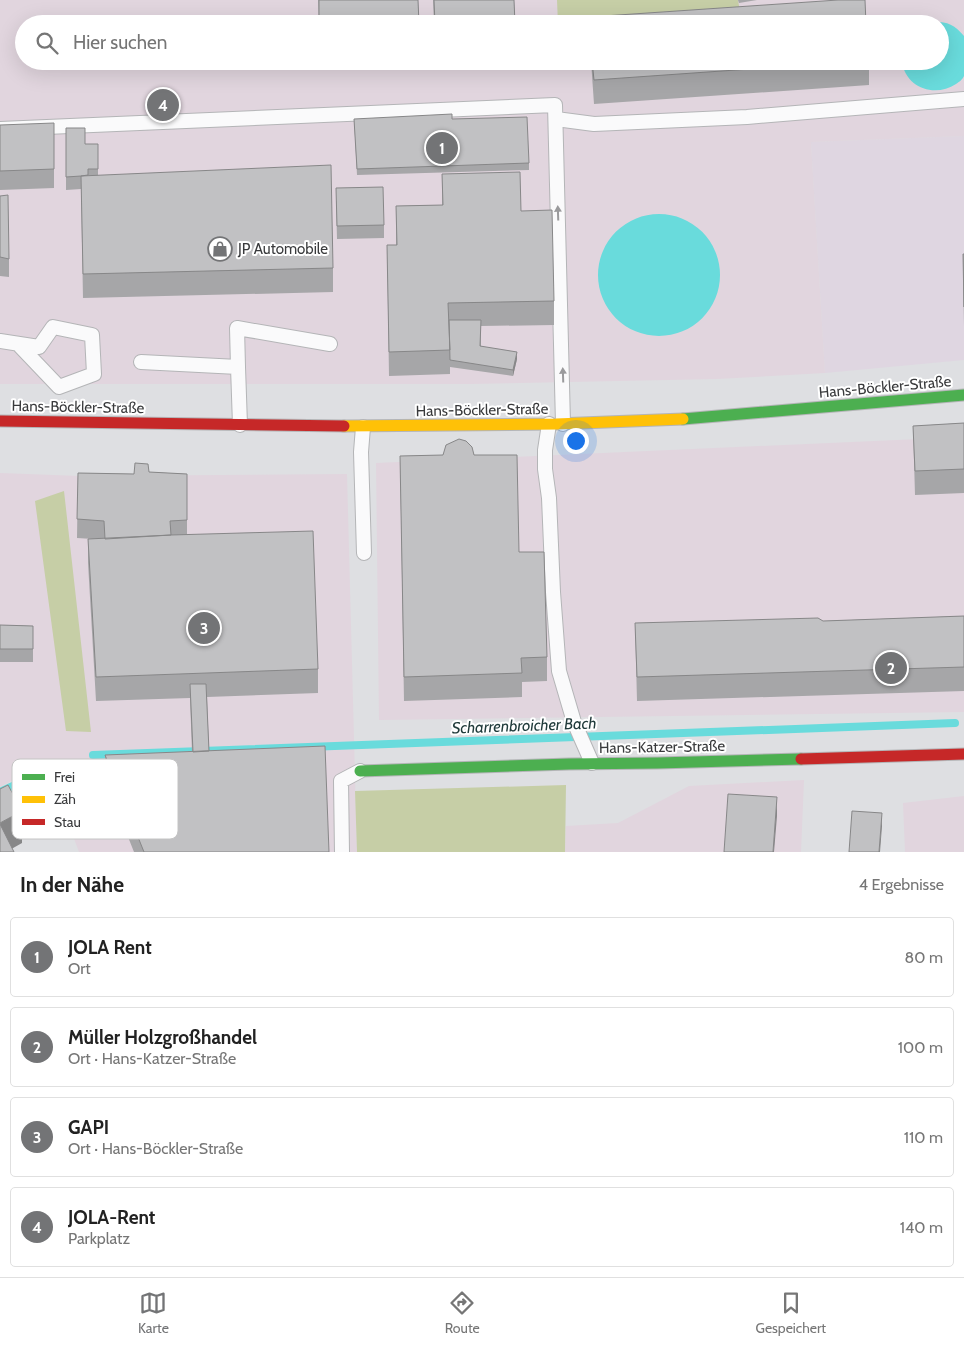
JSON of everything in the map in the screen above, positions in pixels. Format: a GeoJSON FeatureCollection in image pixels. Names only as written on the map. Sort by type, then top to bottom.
{"type":"FeatureCollection","features":[{"type":"Feature","properties":{"kind":"street","name":"Hans-Böckler-Straße"},"geometry":{"type":"LineString","coordinates":[[0,421],[363,427],[556,424],[709,417],[964,395]]}},
{"type":"Feature","properties":{"kind":"street","name":"Hans-Katzer-Straße"},"geometry":{"type":"LineString","coordinates":[[360,771],[964,754]]}},
{"type":"Feature","properties":{"kind":"lane"},"geometry":{"type":"LineString","coordinates":[[556,119],[594,124],[738,117],[964,99]]}},
{"type":"Feature","properties":{"kind":"lane"},"geometry":{"type":"LineString","coordinates":[[0,129],[555,105],[556,424],[546,450],[545,469],[549,498],[559,672],[574,722],[592,763]]}},
{"type":"Feature","properties":{"kind":"lane"},"geometry":{"type":"LineString","coordinates":[[0,341],[39,347],[53,327],[92,335],[94,374],[59,387],[18,344]]}},
{"type":"Feature","properties":{"kind":"lane"},"geometry":{"type":"LineString","coordinates":[[240,425],[237,328],[330,344]]}},
{"type":"Feature","properties":{"kind":"lane"},"geometry":{"type":"LineString","coordinates":[[141,362],[238,367]]}},
{"type":"Feature","properties":{"kind":"lane"},"geometry":{"type":"LineString","coordinates":[[363,427],[361,452],[364,553]]}},
{"type":"Feature","properties":{"kind":"lane"},"geometry":{"type":"LineString","coordinates":[[342,852],[341,780],[360,771]]}},
{"type":"Feature","properties":{"kind":"shaded area"},"geometry":{"type":"Polygon","coordinates":[[[0,0],[964,0],[964,136],[811,142],[825,373],[717,379],[470,384],[0,384],[0,0]]]}},
{"type":"Feature","properties":{"kind":"shaded area"},"geometry":{"type":"Polygon","coordinates":[[[964,136],[964,360],[825,373],[811,142],[964,136]]]}},
{"type":"Feature","properties":{"kind":"shaded area"},"geometry":{"type":"Polygon","coordinates":[[[964,437],[964,712],[379,720],[376,463],[964,437]]]}},
{"type":"Feature","properties":{"kind":"shaded area"},"geometry":{"type":"Polygon","coordinates":[[[0,473],[80,476],[347,474],[357,852],[79,852],[74,839],[178,839],[178,759],[12,759],[12,781],[0,787],[0,473]]]}},
{"type":"Feature","properties":{"kind":"shaded area"},"geometry":{"type":"Polygon","coordinates":[[[804,780],[801,852],[565,852],[566,826],[618,823],[689,786],[804,780]]]}},
{"type":"Feature","properties":{"kind":"shaded area"},"geometry":{"type":"Polygon","coordinates":[[[964,796],[964,852],[905,852],[903,803],[964,796]]]}},
{"type":"Feature","properties":{"kind":"green space"},"geometry":{"type":"Polygon","coordinates":[[[557,0],[738,0],[741,15],[558,15],[557,0]]]}},
{"type":"Feature","properties":{"kind":"green space"},"geometry":{"type":"Polygon","coordinates":[[[64,491],[91,732],[66,731],[35,501],[64,491]]]}},
{"type":"Feature","properties":{"kind":"green space"},"geometry":{"type":"Polygon","coordinates":[[[566,785],[565,852],[357,852],[355,791],[566,785]]]}},
{"type":"Feature","properties":{"kind":"water"},"geometry":{"type":"Polygon","coordinates":[[[949,24],[964,36],[964,76],[956,84],[948,88],[930,90],[915,84],[904,70],[949,70],[949,24]]]}},
{"type":"Feature","properties":{"kind":"water"},"geometry":{"type":"Polygon","coordinates":[[[659,214],[671,215],[682,219],[693,224],[702,232],[710,241],[715,252],[719,263],[719,287],[715,298],[710,309],[702,318],[693,326],[682,331],[671,335],[659,336],[647,335],[636,331],[625,326],[616,318],[608,309],[603,298],[599,287],[598,275],[599,263],[603,252],[608,241],[616,232],[625,224],[636,219],[647,215],[659,214]]]}},
{"type":"Feature","properties":{"kind":"building"},"geometry":{"type":"Polygon","coordinates":[[[319,0],[418,0],[419,15],[319,15],[319,0]]]}},
{"type":"Feature","properties":{"kind":"building"},"geometry":{"type":"Polygon","coordinates":[[[434,0],[514,0],[515,15],[435,15],[434,0]]]}},
{"type":"Feature","properties":{"kind":"building"},"geometry":{"type":"Polygon","coordinates":[[[838,0],[865,0],[866,15],[618,15],[838,0]]]}},
{"type":"Feature","properties":{"kind":"building"},"geometry":{"type":"Polygon","coordinates":[[[593,70],[736,70],[594,80],[593,70]]]}},
{"type":"Feature","properties":{"kind":"building"},"geometry":{"type":"Polygon","coordinates":[[[452,114],[452,119],[527,117],[529,163],[357,169],[354,119],[452,114]]]}},
{"type":"Feature","properties":{"kind":"building"},"geometry":{"type":"Polygon","coordinates":[[[54,123],[54,169],[0,171],[0,125],[54,123]]]}},
{"type":"Feature","properties":{"kind":"building"},"geometry":{"type":"Polygon","coordinates":[[[66,128],[85,128],[85,144],[98,144],[98,169],[88,169],[88,175],[66,177],[66,128]]]}},
{"type":"Feature","properties":{"kind":"building"},"geometry":{"type":"Polygon","coordinates":[[[331,165],[333,268],[83,274],[81,176],[331,165]]]}},
{"type":"Feature","properties":{"kind":"building"},"geometry":{"type":"Polygon","coordinates":[[[520,172],[521,211],[552,210],[554,301],[448,303],[450,350],[389,352],[387,245],[397,245],[396,206],[443,205],[442,174],[520,172]]]}},
{"type":"Feature","properties":{"kind":"building"},"geometry":{"type":"Polygon","coordinates":[[[383,187],[384,225],[337,226],[336,188],[383,187]]]}},
{"type":"Feature","properties":{"kind":"building"},"geometry":{"type":"Polygon","coordinates":[[[8,195],[9,259],[0,257],[0,196],[8,195]]]}},
{"type":"Feature","properties":{"kind":"building"},"geometry":{"type":"Polygon","coordinates":[[[963,254],[964,254],[964,307],[963,254]]]}},
{"type":"Feature","properties":{"kind":"building"},"geometry":{"type":"Polygon","coordinates":[[[449,320],[481,320],[480,346],[517,352],[513,370],[450,360],[449,320]]]}},
{"type":"Feature","properties":{"kind":"building"},"geometry":{"type":"Polygon","coordinates":[[[964,423],[964,469],[915,471],[913,426],[964,423]]]}},
{"type":"Feature","properties":{"kind":"building"},"geometry":{"type":"Polygon","coordinates":[[[459,439],[466,441],[472,447],[474,455],[517,455],[519,552],[544,552],[547,657],[521,658],[522,673],[404,677],[400,456],[443,455],[446,445],[459,439]]]}},
{"type":"Feature","properties":{"kind":"building"},"geometry":{"type":"Polygon","coordinates":[[[135,463],[148,464],[149,472],[187,474],[187,520],[170,521],[171,535],[105,539],[104,521],[77,519],[78,473],[134,474],[135,463]]]}},
{"type":"Feature","properties":{"kind":"building"},"geometry":{"type":"Polygon","coordinates":[[[313,531],[318,669],[96,677],[88,539],[313,531]]]}},
{"type":"Feature","properties":{"kind":"building"},"geometry":{"type":"Polygon","coordinates":[[[964,616],[964,667],[637,677],[635,623],[818,618],[823,621],[964,616]]]}},
{"type":"Feature","properties":{"kind":"building"},"geometry":{"type":"Polygon","coordinates":[[[0,625],[33,626],[33,649],[0,649],[0,625]]]}},
{"type":"Feature","properties":{"kind":"building"},"geometry":{"type":"Polygon","coordinates":[[[190,684],[206,684],[209,751],[193,752],[190,684]]]}},
{"type":"Feature","properties":{"kind":"building"},"geometry":{"type":"Polygon","coordinates":[[[325,746],[329,852],[144,852],[139,839],[178,839],[178,759],[107,759],[105,755],[325,746]]]}},
{"type":"Feature","properties":{"kind":"building"},"geometry":{"type":"Polygon","coordinates":[[[8,785],[12,792],[12,816],[0,823],[0,789],[8,785]]]}},
{"type":"Feature","properties":{"kind":"building"},"geometry":{"type":"Polygon","coordinates":[[[728,794],[777,797],[773,852],[724,852],[728,794]]]}},
{"type":"Feature","properties":{"kind":"building"},"geometry":{"type":"Polygon","coordinates":[[[852,811],[882,813],[879,852],[849,852],[852,811]]]}},
{"type":"Feature","properties":{"kind":"building"},"geometry":{"type":"Polygon","coordinates":[[[0,824],[14,852],[0,852],[0,824]]]}},
{"type":"Feature","properties":{"kind":"waterway","name":"Scharrenbroicher Bach"},"geometry":{"type":"LineString","coordinates":[[93,755],[955,723]]}},
{"type":"Feature","properties":{"kind":"waterway","name":"Scharrenbroicher Bach"},"geometry":{"type":"LineString","coordinates":[[0,792],[12,786]]}},
{"type":"Feature","properties":{"kind":"traffic: fast"},"geometry":{"type":"LineString","coordinates":[[683,419],[964,395]]}},
{"type":"Feature","properties":{"kind":"traffic: fast"},"geometry":{"type":"LineString","coordinates":[[360,771],[801,759]]}},
{"type":"Feature","properties":{"kind":"traffic: slow"},"geometry":{"type":"LineString","coordinates":[[344,426],[556,424],[683,419]]}},
{"type":"Feature","properties":{"kind":"traffic: jam"},"geometry":{"type":"LineString","coordinates":[[0,421],[344,426]]}},
{"type":"Feature","properties":{"kind":"traffic: jam"},"geometry":{"type":"LineString","coordinates":[[801,759],[964,754]]}},
{"type":"Feature","properties":{"kind":"place","name":"JOLA-Rent"},"geometry":{"type":"Point","coordinates":[163,105]}},
{"type":"Feature","properties":{"kind":"place","name":"JOLA Rent"},"geometry":{"type":"Point","coordinates":[442,148]}},
{"type":"Feature","properties":{"kind":"place","name":"JP Automobile"},"geometry":{"type":"Point","coordinates":[220,249]}},
{"type":"Feature","properties":{"kind":"place","name":"GAPI"},"geometry":{"type":"Point","coordinates":[204,628]}},
{"type":"Feature","properties":{"kind":"place","name":"Müller Holzgroßhandel"},"geometry":{"type":"Point","coordinates":[891,668]}}]}
